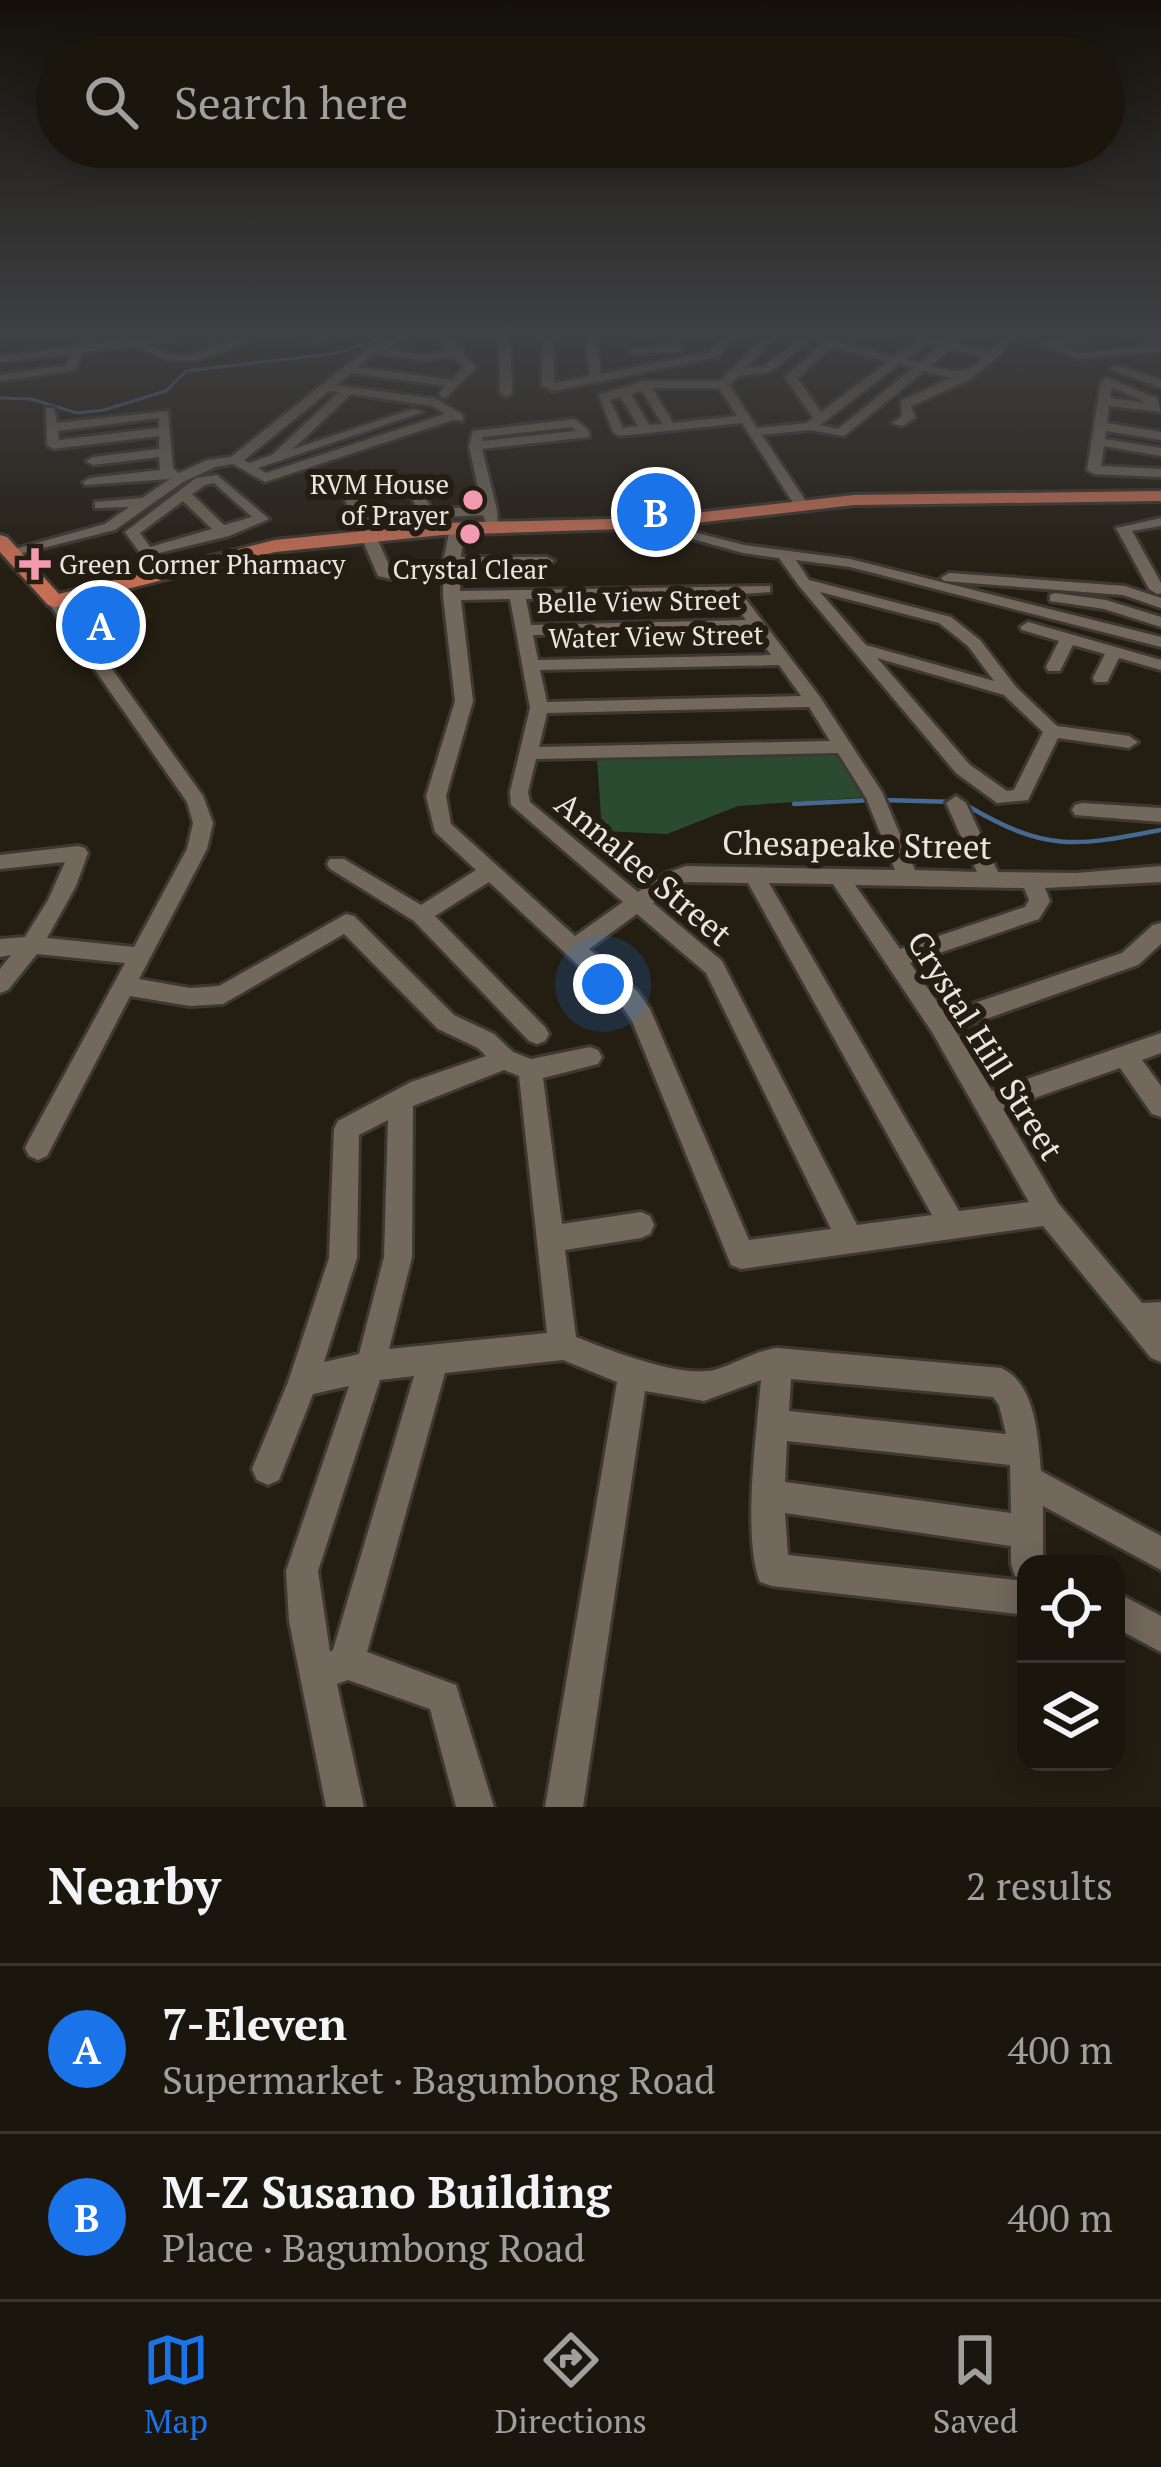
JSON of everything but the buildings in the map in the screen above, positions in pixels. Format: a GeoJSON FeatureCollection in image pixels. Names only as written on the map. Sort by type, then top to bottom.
{"type":"FeatureCollection","features":[{"type":"Feature","properties":{"kind":"main road"},"geometry":{"type":"LineString","coordinates":[[8,556],[55,601],[275,547],[450,528],[492,518],[651,523],[901,499],[1161,496]]}},
{"type":"Feature","properties":{"kind":"street"},"geometry":{"type":"LineString","coordinates":[[50,416],[53,445],[59,446],[165,431]]}},
{"type":"Feature","properties":{"kind":"street"},"geometry":{"type":"LineString","coordinates":[[51,428],[114,416]]}},
{"type":"Feature","properties":{"kind":"street"},"geometry":{"type":"LineString","coordinates":[[164,416],[166,452],[176,482],[224,533]]}},
{"type":"Feature","properties":{"kind":"street"},"geometry":{"type":"LineString","coordinates":[[242,464],[295,416]]}},
{"type":"Feature","properties":{"kind":"street"},"geometry":{"type":"LineString","coordinates":[[273,459],[320,416]]}},
{"type":"Feature","properties":{"kind":"street"},"geometry":{"type":"LineString","coordinates":[[351,416],[384,422]]}},
{"type":"Feature","properties":{"kind":"street"},"geometry":{"type":"LineString","coordinates":[[162,574],[132,532],[176,482],[212,463],[273,459],[403,416]]}},
{"type":"Feature","properties":{"kind":"street"},"geometry":{"type":"LineString","coordinates":[[242,464],[265,478],[451,416]]}},
{"type":"Feature","properties":{"kind":"street"},"geometry":{"type":"LineString","coordinates":[[610,416],[616,430],[720,422],[748,426],[815,423],[840,433],[861,416]]}},
{"type":"Feature","properties":{"kind":"street"},"geometry":{"type":"LineString","coordinates":[[638,416],[646,430]]}},
{"type":"Feature","properties":{"kind":"street"},"geometry":{"type":"LineString","coordinates":[[663,416],[670,427]]}},
{"type":"Feature","properties":{"kind":"street"},"geometry":{"type":"LineString","coordinates":[[693,416],[698,424]]}},
{"type":"Feature","properties":{"kind":"street"},"geometry":{"type":"LineString","coordinates":[[717,416],[720,422]]}},
{"type":"Feature","properties":{"kind":"street"},"geometry":{"type":"LineString","coordinates":[[744,416],[802,506]]}},
{"type":"Feature","properties":{"kind":"street"},"geometry":{"type":"LineString","coordinates":[[811,416],[815,423]]}},
{"type":"Feature","properties":{"kind":"street"},"geometry":{"type":"LineString","coordinates":[[815,423],[824,416]]}},
{"type":"Feature","properties":{"kind":"street"},"geometry":{"type":"LineString","coordinates":[[898,423],[908,416]]}},
{"type":"Feature","properties":{"kind":"street"},"geometry":{"type":"LineString","coordinates":[[1102,416],[1095,464],[1161,470]]}},
{"type":"Feature","properties":{"kind":"street"},"geometry":{"type":"LineString","coordinates":[[1101,420],[1110,416]]}},
{"type":"Feature","properties":{"kind":"street"},"geometry":{"type":"LineString","coordinates":[[1101,420],[1161,421]]}},
{"type":"Feature","properties":{"kind":"street"},"geometry":{"type":"LineString","coordinates":[[1101,420],[1161,436]]}},
{"type":"Feature","properties":{"kind":"street"},"geometry":{"type":"LineString","coordinates":[[1101,420],[1161,452]]}},
{"type":"Feature","properties":{"kind":"street"},"geometry":{"type":"LineString","coordinates":[[571,423],[580,424],[585,434],[537,442],[476,440],[571,423]]}},
{"type":"Feature","properties":{"kind":"street"},"geometry":{"type":"LineString","coordinates":[[416,492],[427,514],[492,518],[476,440]]}},
{"type":"Feature","properties":{"kind":"street"},"geometry":{"type":"LineString","coordinates":[[93,461],[166,452]]}},
{"type":"Feature","properties":{"kind":"street"},"geometry":{"type":"LineString","coordinates":[[89,482],[217,479],[262,519],[148,552]]}},
{"type":"Feature","properties":{"kind":"street"},"geometry":{"type":"LineString","coordinates":[[344,481],[386,576]]}},
{"type":"Feature","properties":{"kind":"street"},"geometry":{"type":"LineString","coordinates":[[100,505],[150,508],[186,543]]}},
{"type":"Feature","properties":{"kind":"street"},"geometry":{"type":"LineString","coordinates":[[8,556],[110,527],[150,508]]}},
{"type":"Feature","properties":{"kind":"street"},"geometry":{"type":"LineString","coordinates":[[907,578],[1125,591],[1156,585],[1123,528],[1161,522]]}},
{"type":"Feature","properties":{"kind":"street"},"geometry":{"type":"LineString","coordinates":[[651,523],[723,545],[850,563],[1161,642]]}},
{"type":"Feature","properties":{"kind":"street"},"geometry":{"type":"LineString","coordinates":[[450,528],[442,546],[450,557],[464,701],[436,796],[442,827],[630,999],[642,1016],[741,1255],[1049,1211]]}},
{"type":"Feature","properties":{"kind":"street"},"geometry":{"type":"LineString","coordinates":[[783,553],[963,769],[1004,798],[1022,795],[1052,730]]}},
{"type":"Feature","properties":{"kind":"street"},"geometry":{"type":"LineString","coordinates":[[450,557],[547,561]]}},
{"type":"Feature","properties":{"kind":"street"},"geometry":{"type":"LineString","coordinates":[[979,581],[1006,590],[1106,605],[1161,622]]}},
{"type":"Feature","properties":{"kind":"street"},"geometry":{"type":"LineString","coordinates":[[804,583],[945,620],[974,643],[1010,691],[1052,730],[1129,742]]}},
{"type":"Feature","properties":{"kind":"street"},"geometry":{"type":"LineString","coordinates":[[452,596],[765,589]]}},
{"type":"Feature","properties":{"kind":"street"},"geometry":{"type":"LineString","coordinates":[[730,590],[843,746],[877,802],[908,878]]}},
{"type":"Feature","properties":{"kind":"street","name":"Annalee Street"},"geometry":{"type":"LineString","coordinates":[[517,594],[539,708],[519,792],[521,805],[714,967],[850,1240]]}},
{"type":"Feature","properties":{"kind":"street"},"geometry":{"type":"LineString","coordinates":[[38,1148],[197,849],[201,812],[55,601]]}},
{"type":"Feature","properties":{"kind":"street","name":"Belle View Street"},"geometry":{"type":"LineString","coordinates":[[524,630],[756,625]]}},
{"type":"Feature","properties":{"kind":"street"},"geometry":{"type":"LineString","coordinates":[[1028,627],[1160,664],[1150,688]]}},
{"type":"Feature","properties":{"kind":"street"},"geometry":{"type":"LineString","coordinates":[[1054,667],[1068,639]]}},
{"type":"Feature","properties":{"kind":"street"},"geometry":{"type":"LineString","coordinates":[[864,649],[1010,691]]}},
{"type":"Feature","properties":{"kind":"street"},"geometry":{"type":"LineString","coordinates":[[1101,678],[1114,652]]}},
{"type":"Feature","properties":{"kind":"street","name":"Water View Street"},"geometry":{"type":"LineString","coordinates":[[531,665],[782,660]]}},
{"type":"Feature","properties":{"kind":"street"},"geometry":{"type":"LineString","coordinates":[[539,708],[814,701]]}},
{"type":"Feature","properties":{"kind":"street"},"geometry":{"type":"LineString","coordinates":[[529,753],[843,746]]}},
{"type":"Feature","properties":{"kind":"street"},"geometry":{"type":"LineString","coordinates":[[956,803],[991,879]]}},
{"type":"Feature","properties":{"kind":"street"},"geometry":{"type":"LineString","coordinates":[[1082,810],[1161,815]]}},
{"type":"Feature","properties":{"kind":"street"},"geometry":{"type":"LineString","coordinates":[[0,862],[78,853],[68,881],[0,984]]}},
{"type":"Feature","properties":{"kind":"street"},"geometry":{"type":"LineString","coordinates":[[337,864],[421,915],[538,1034]]}},
{"type":"Feature","properties":{"kind":"street"},"geometry":{"type":"LineString","coordinates":[[421,915],[491,870]]}},
{"type":"Feature","properties":{"kind":"street","name":"Chesapeake Street"},"geometry":{"type":"LineString","coordinates":[[574,948],[686,874],[1031,880],[1161,874]]}},
{"type":"Feature","properties":{"kind":"street"},"geometry":{"type":"LineString","coordinates":[[754,875],[952,1226]]}},
{"type":"Feature","properties":{"kind":"street","name":"Crystal Hill Street"},"geometry":{"type":"LineString","coordinates":[[839,877],[940,1025],[1049,1211],[1077,1248],[1149,1317],[1161,1348]]}},
{"type":"Feature","properties":{"kind":"street"},"geometry":{"type":"LineString","coordinates":[[896,959],[1032,913],[1040,908],[1040,901],[1031,880]]}},
{"type":"Feature","properties":{"kind":"street"},"geometry":{"type":"LineString","coordinates":[[123,986],[190,998],[223,994],[346,922],[446,1022],[486,1041],[518,1065],[550,1239],[563,1346]]}},
{"type":"Feature","properties":{"kind":"street"},"geometry":{"type":"LineString","coordinates":[[940,1025],[1130,959],[1161,931]]}},
{"type":"Feature","properties":{"kind":"street"},"geometry":{"type":"LineString","coordinates":[[0,948],[29,945],[138,956]]}},
{"type":"Feature","properties":{"kind":"street"},"geometry":{"type":"LineString","coordinates":[[989,1103],[1161,1043]]}},
{"type":"Feature","properties":{"kind":"street"},"geometry":{"type":"LineString","coordinates":[[1125,1055],[1161,1106]]}},
{"type":"Feature","properties":{"kind":"street"},"geometry":{"type":"LineString","coordinates":[[268,1469],[303,1382],[343,1258],[348,1219],[347,1129],[401,1100],[518,1065],[590,1057]]}},
{"type":"Feature","properties":{"kind":"street"},"geometry":{"type":"LineString","coordinates":[[345,1807],[333,1668],[302,1595],[305,1550],[370,1366],[401,1238],[401,1100]]}},
{"type":"Feature","properties":{"kind":"street"},"geometry":{"type":"LineString","coordinates":[[550,1239],[641,1225]]}},
{"type":"Feature","properties":{"kind":"street"},"geometry":{"type":"LineString","coordinates":[[303,1382],[370,1366],[563,1346],[633,1374],[716,1385],[744,1367],[777,1363],[1001,1383],[1012,1393],[1025,1466],[1030,1555],[768,1495]]}},
{"type":"Feature","properties":{"kind":"street"},"geometry":{"type":"LineString","coordinates":[[333,1668],[433,1362]]}},
{"type":"Feature","properties":{"kind":"street"},"geometry":{"type":"LineString","coordinates":[[777,1363],[768,1495],[770,1563],[777,1574],[1017,1597]]}},
{"type":"Feature","properties":{"kind":"street"},"geometry":{"type":"LineString","coordinates":[[564,1807],[633,1374]]}},
{"type":"Feature","properties":{"kind":"street"},"geometry":{"type":"LineString","coordinates":[[773,1424],[1025,1466],[1161,1554]]}},
{"type":"Feature","properties":{"kind":"street"},"geometry":{"type":"LineString","coordinates":[[1125,1615],[1161,1635]]}},
{"type":"Feature","properties":{"kind":"street"},"geometry":{"type":"LineString","coordinates":[[333,1668],[444,1696],[475,1807]]}},
{"type":"Feature","properties":{"kind":"shaded area"},"geometry":{"type":"Polygon","coordinates":[[[126,586],[153,617],[94,637],[67,602],[126,586]]]}},
{"type":"Feature","properties":{"kind":"green space"},"geometry":{"type":"Polygon","coordinates":[[[838,752],[869,797],[738,806],[667,834],[602,831],[597,758],[838,752]]]}},
{"type":"Feature","properties":{"kind":"waterway"},"geometry":{"type":"LineString","coordinates":[[794,804],[872,800]]}},
{"type":"Feature","properties":{"kind":"waterway"},"geometry":{"type":"LineString","coordinates":[[883,800],[955,802]]}},
{"type":"Feature","properties":{"kind":"waterway"},"geometry":{"type":"LineString","coordinates":[[966,805],[1018,831],[1060,842],[1161,830]]}},
{"type":"Feature","properties":{"kind":"place","name":"RVM House of Prayer"},"geometry":{"type":"Point","coordinates":[473,500]}},
{"type":"Feature","properties":{"kind":"place","name":"M-Z Susano Building"},"geometry":{"type":"Point","coordinates":[656,512]}},
{"type":"Feature","properties":{"kind":"place","name":"Crystal Clear"},"geometry":{"type":"Point","coordinates":[470,534]}},
{"type":"Feature","properties":{"kind":"place","name":"Green Corner Pharmacy"},"geometry":{"type":"Point","coordinates":[35,564]}},
{"type":"Feature","properties":{"kind":"place","name":"7-Eleven"},"geometry":{"type":"Point","coordinates":[101,625]}}]}
